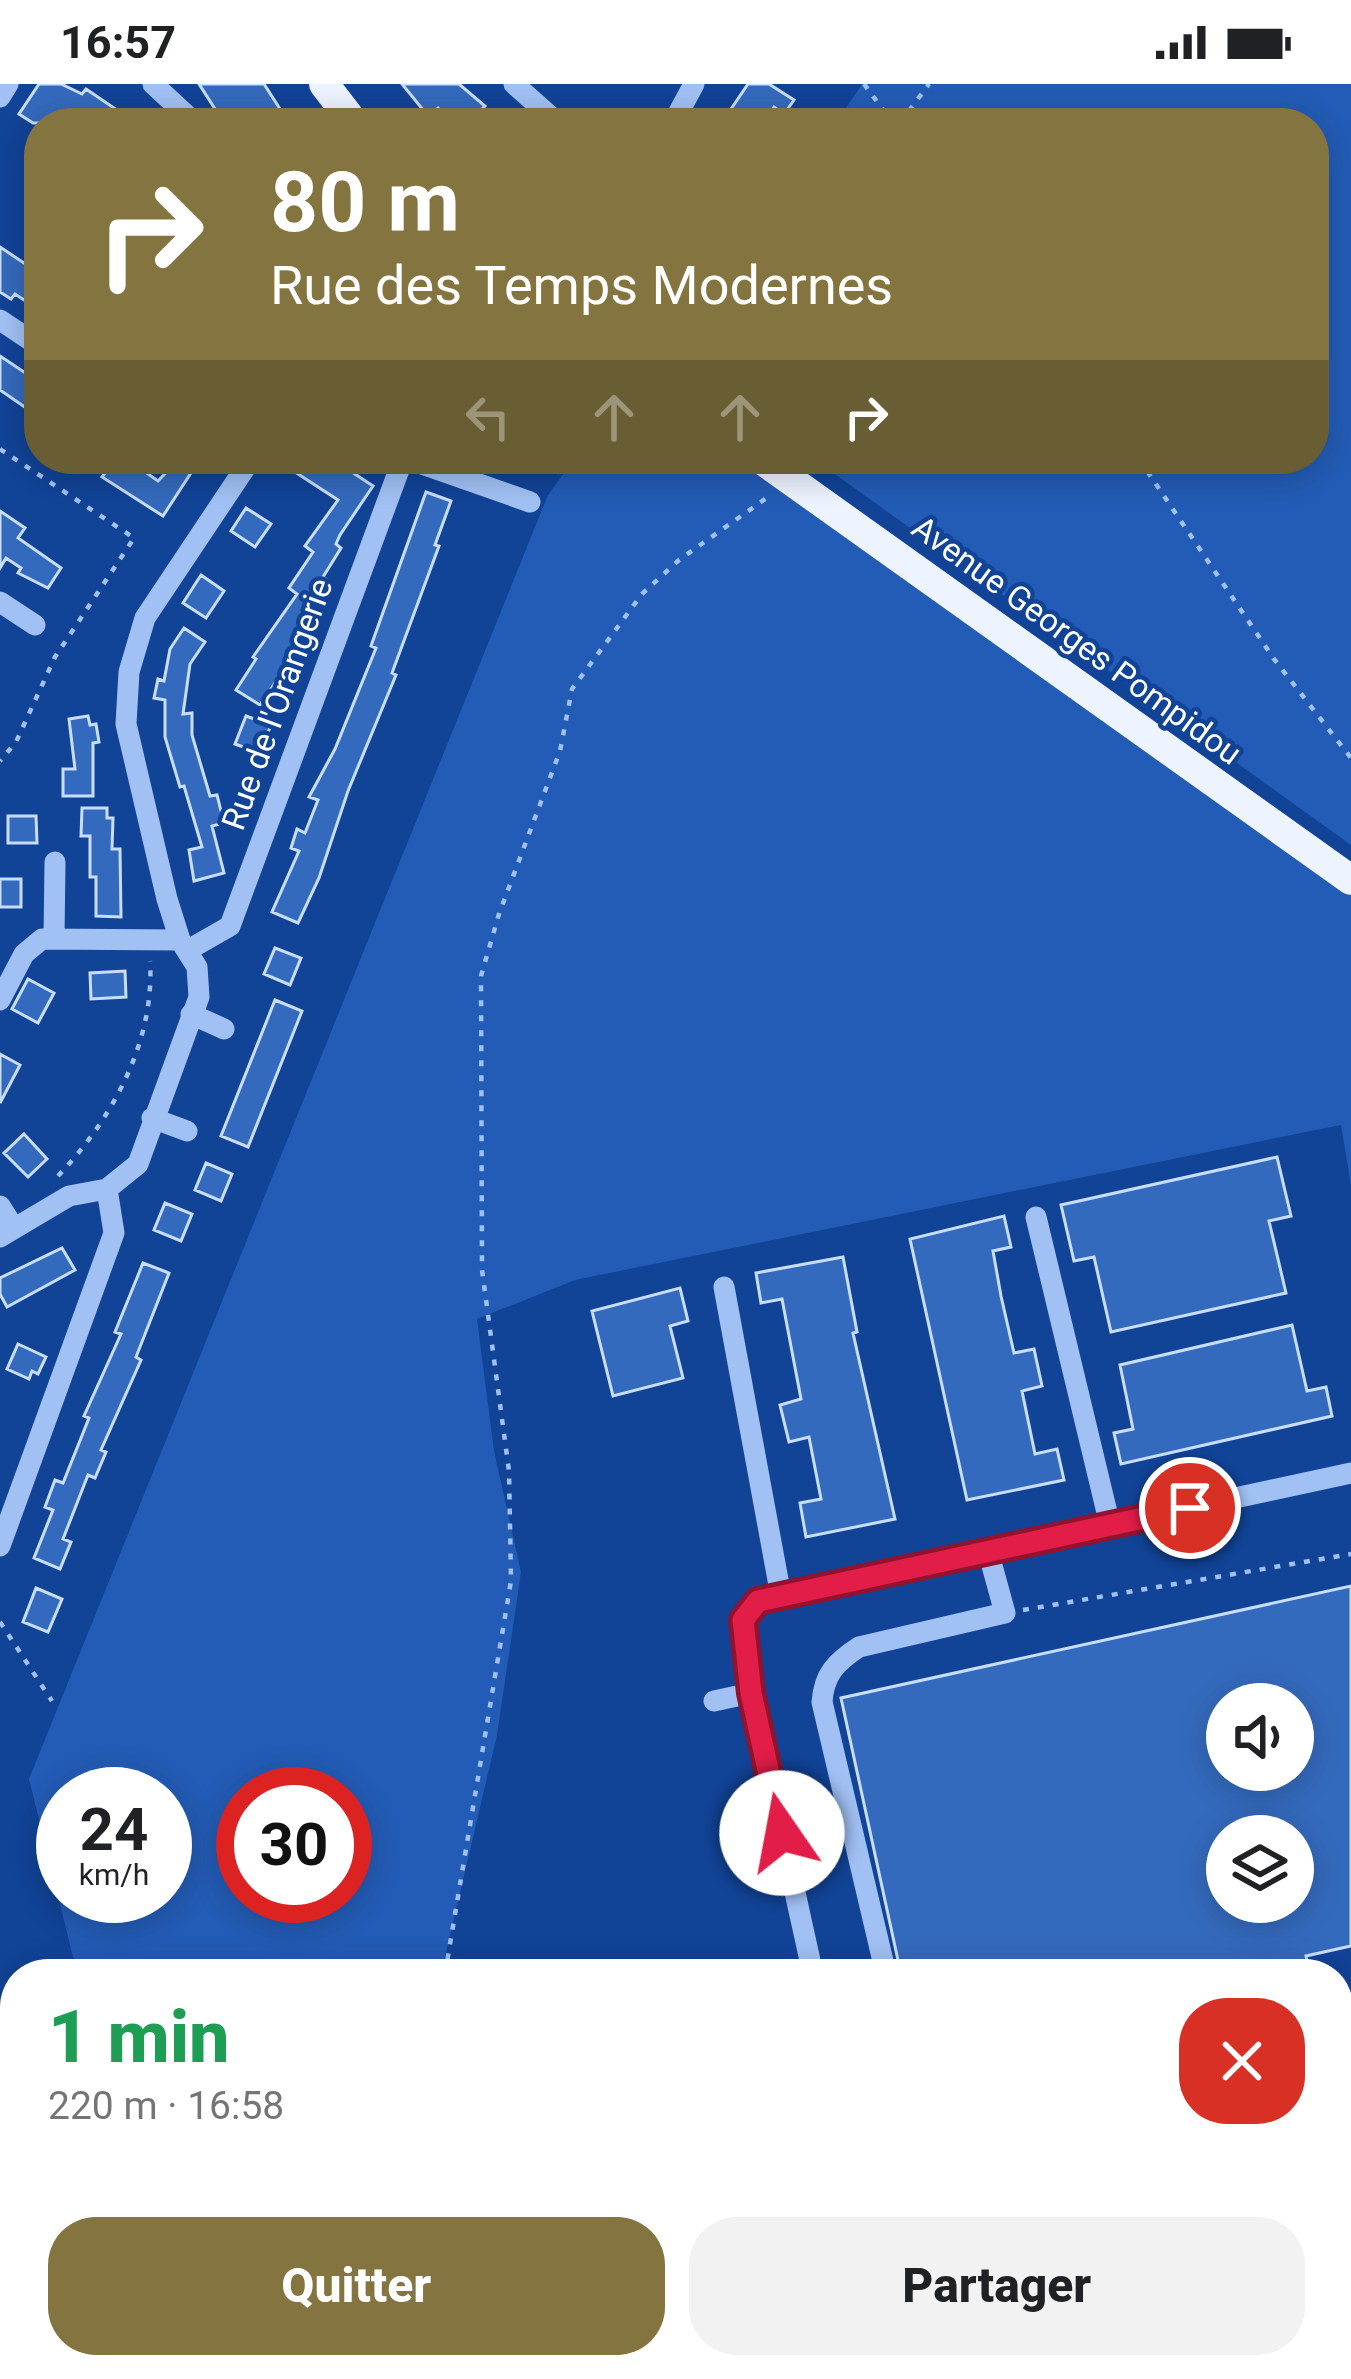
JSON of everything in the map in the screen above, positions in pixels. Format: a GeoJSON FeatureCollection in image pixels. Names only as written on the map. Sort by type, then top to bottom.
{"type":"FeatureCollection","features":[{"type":"Feature","properties":{"kind":"main road"},"geometry":{"type":"LineString","coordinates":[[324,84],[342,108]]}},
{"type":"Feature","properties":{"kind":"main road","name":"Avenue Georges Pompidou"},"geometry":{"type":"LineString","coordinates":[[782,474],[1351,880]]}},
{"type":"Feature","properties":{"kind":"street"},"geometry":{"type":"LineString","coordinates":[[0,97],[8,84]]}},
{"type":"Feature","properties":{"kind":"street"},"geometry":{"type":"LineString","coordinates":[[153,84],[179,108]]}},
{"type":"Feature","properties":{"kind":"street"},"geometry":{"type":"LineString","coordinates":[[514,84],[541,108]]}},
{"type":"Feature","properties":{"kind":"street"},"geometry":{"type":"LineString","coordinates":[[0,1206],[7,1233],[69,1196],[107,1189],[138,1164],[199,997],[197,968],[184,945],[127,724],[129,672],[145,618],[240,474]]}},
{"type":"Feature","properties":{"kind":"street","name":"Rue de l'Orangerie"},"geometry":{"type":"LineString","coordinates":[[184,945],[230,926],[399,474]]}},
{"type":"Feature","properties":{"kind":"street"},"geometry":{"type":"LineString","coordinates":[[449,474],[530,502]]}},
{"type":"Feature","properties":{"kind":"street"},"geometry":{"type":"LineString","coordinates":[[0,602],[35,625]]}},
{"type":"Feature","properties":{"kind":"street"},"geometry":{"type":"LineString","coordinates":[[54,938],[55,862]]}},
{"type":"Feature","properties":{"kind":"street"},"geometry":{"type":"LineString","coordinates":[[0,1000],[29,947],[42,939],[184,945]]}},
{"type":"Feature","properties":{"kind":"street"},"geometry":{"type":"LineString","coordinates":[[190,1014],[224,1029]]}},
{"type":"Feature","properties":{"kind":"street"},"geometry":{"type":"LineString","coordinates":[[152,1118],[187,1131]]}},
{"type":"Feature","properties":{"kind":"street"},"geometry":{"type":"LineString","coordinates":[[0,1546],[114,1233],[107,1189]]}},
{"type":"Feature","properties":{"kind":"street"},"geometry":{"type":"LineString","coordinates":[[1036,1216],[1110,1525]]}},
{"type":"Feature","properties":{"kind":"street"},"geometry":{"type":"LineString","coordinates":[[724,1287],[781,1596]]}},
{"type":"Feature","properties":{"kind":"street"},"geometry":{"type":"LineString","coordinates":[[810,1959],[751,1693],[743,1620],[758,1601],[1351,1473]]}},
{"type":"Feature","properties":{"kind":"street"},"geometry":{"type":"LineString","coordinates":[[883,1959],[823,1702],[824,1682],[839,1660],[859,1647],[1006,1613],[988,1551]]}},
{"type":"Feature","properties":{"kind":"street"},"geometry":{"type":"LineString","coordinates":[[714,1701],[751,1693]]}},
{"type":"Feature","properties":{"kind":"path"},"geometry":{"type":"LineString","coordinates":[[864,84],[884,108]]}},
{"type":"Feature","properties":{"kind":"path"},"geometry":{"type":"LineString","coordinates":[[909,108],[929,84]]}},
{"type":"Feature","properties":{"kind":"path"},"geometry":{"type":"LineString","coordinates":[[0,761],[16,742],[62,645],[134,538],[39,474]]}},
{"type":"Feature","properties":{"kind":"path"},"geometry":{"type":"LineString","coordinates":[[1148,474],[1274,659],[1351,758]]}},
{"type":"Feature","properties":{"kind":"path"},"geometry":{"type":"LineString","coordinates":[[448,1959],[511,1582],[509,1471],[482,1270],[481,976],[560,751],[572,689],[642,594],[679,560],[778,491]]}},
{"type":"Feature","properties":{"kind":"path"},"geometry":{"type":"LineString","coordinates":[[49,1186],[107,1115],[134,1060],[146,1022],[149,941]]}},
{"type":"Feature","properties":{"kind":"path"},"geometry":{"type":"LineString","coordinates":[[1006,1613],[1351,1554]]}},
{"type":"Feature","properties":{"kind":"path"},"geometry":{"type":"LineString","coordinates":[[0,1622],[52,1701]]}},
{"type":"Feature","properties":{"kind":"shaded area"},"geometry":{"type":"Polygon","coordinates":[[[862,84],[1351,84],[1351,845],[835,474],[1329,474],[1329,108],[846,108],[862,84]]]}},
{"type":"Feature","properties":{"kind":"shaded area"},"geometry":{"type":"Polygon","coordinates":[[[563,474],[756,474],[1351,896],[1351,1185],[1341,1125],[575,1280],[477,1319],[494,1451],[521,1572],[497,1735],[445,1959],[75,1959],[65,1923],[192,1923],[192,1767],[36,1767],[36,1807],[29,1779],[548,495],[563,474]]]}},
{"type":"Feature","properties":{"kind":"building"},"geometry":{"type":"Polygon","coordinates":[[[39,84],[61,84],[82,94],[86,89],[114,108],[24,108],[24,117],[19,114],[39,84]]]}},
{"type":"Feature","properties":{"kind":"building"},"geometry":{"type":"Polygon","coordinates":[[[199,84],[264,84],[279,108],[214,108],[199,84]]]}},
{"type":"Feature","properties":{"kind":"building"},"geometry":{"type":"Polygon","coordinates":[[[402,84],[459,84],[485,106],[483,108],[422,108],[402,84]]]}},
{"type":"Feature","properties":{"kind":"building"},"geometry":{"type":"Polygon","coordinates":[[[748,84],[769,84],[794,100],[788,108],[732,108],[748,84]]]}},
{"type":"Feature","properties":{"kind":"building"},"geometry":{"type":"Polygon","coordinates":[[[0,247],[24,263],[24,300],[0,292],[0,247]]]}},
{"type":"Feature","properties":{"kind":"building"},"geometry":{"type":"Polygon","coordinates":[[[0,356],[24,372],[24,407],[0,390],[0,356]]]}},
{"type":"Feature","properties":{"kind":"building"},"geometry":{"type":"Polygon","coordinates":[[[148,474],[158,481],[165,474],[190,474],[163,516],[102,477],[148,474]]]}},
{"type":"Feature","properties":{"kind":"building"},"geometry":{"type":"Polygon","coordinates":[[[298,474],[355,474],[373,486],[336,544],[341,548],[320,587],[326,590],[308,617],[306,626],[311,630],[260,705],[236,690],[297,594],[289,588],[313,552],[305,546],[338,500],[298,474]]]}},
{"type":"Feature","properties":{"kind":"building"},"geometry":{"type":"Polygon","coordinates":[[[426,492],[451,501],[435,545],[439,546],[392,673],[396,675],[298,923],[272,912],[299,851],[291,848],[297,829],[305,833],[318,800],[309,797],[335,749],[376,648],[371,646],[426,492]]]}},
{"type":"Feature","properties":{"kind":"building"},"geometry":{"type":"Polygon","coordinates":[[[246,508],[271,524],[255,547],[231,531],[246,508]]]}},
{"type":"Feature","properties":{"kind":"building"},"geometry":{"type":"Polygon","coordinates":[[[0,511],[25,528],[18,538],[61,568],[48,588],[18,573],[21,568],[6,558],[0,568],[0,511]]]}},
{"type":"Feature","properties":{"kind":"building"},"geometry":{"type":"Polygon","coordinates":[[[201,575],[224,591],[206,618],[183,603],[201,575]]]}},
{"type":"Feature","properties":{"kind":"building"},"geometry":{"type":"Polygon","coordinates":[[[184,628],[205,642],[190,664],[183,714],[192,713],[192,735],[210,796],[217,795],[224,823],[212,826],[224,873],[194,881],[189,850],[202,847],[165,737],[165,700],[154,698],[158,679],[164,681],[170,649],[184,628]]]}},
{"type":"Feature","properties":{"kind":"building"},"geometry":{"type":"Polygon","coordinates":[[[88,716],[90,725],[96,724],[99,742],[93,743],[93,796],[63,796],[63,769],[75,769],[69,719],[88,716]]]}},
{"type":"Feature","properties":{"kind":"building"},"geometry":{"type":"Polygon","coordinates":[[[246,716],[271,725],[260,753],[235,744],[246,716]]]}},
{"type":"Feature","properties":{"kind":"building"},"geometry":{"type":"Polygon","coordinates":[[[82,808],[107,808],[107,818],[113,818],[112,849],[120,849],[121,917],[96,916],[96,877],[90,877],[90,836],[81,836],[82,808]]]}},
{"type":"Feature","properties":{"kind":"building"},"geometry":{"type":"Polygon","coordinates":[[[8,816],[36,816],[37,843],[8,843],[8,816]]]}},
{"type":"Feature","properties":{"kind":"building"},"geometry":{"type":"Polygon","coordinates":[[[0,879],[21,879],[21,907],[0,907],[0,879]]]}},
{"type":"Feature","properties":{"kind":"building"},"geometry":{"type":"Polygon","coordinates":[[[275,948],[301,958],[290,985],[264,974],[275,948]]]}},
{"type":"Feature","properties":{"kind":"building"},"geometry":{"type":"Polygon","coordinates":[[[125,971],[126,997],[91,999],[90,973],[125,971]]]}},
{"type":"Feature","properties":{"kind":"building"},"geometry":{"type":"Polygon","coordinates":[[[28,979],[54,993],[38,1023],[12,1009],[28,979]]]}},
{"type":"Feature","properties":{"kind":"building"},"geometry":{"type":"Polygon","coordinates":[[[275,1000],[302,1011],[248,1147],[221,1136],[275,1000]]]}},
{"type":"Feature","properties":{"kind":"building"},"geometry":{"type":"Polygon","coordinates":[[[0,1054],[20,1065],[0,1103],[0,1054]]]}},
{"type":"Feature","properties":{"kind":"building"},"geometry":{"type":"Polygon","coordinates":[[[24,1134],[47,1159],[28,1177],[4,1153],[24,1134]]]}},
{"type":"Feature","properties":{"kind":"building"},"geometry":{"type":"Polygon","coordinates":[[[1277,1157],[1291,1216],[1269,1221],[1286,1293],[1111,1332],[1094,1257],[1074,1261],[1061,1205],[1277,1157]]]}},
{"type":"Feature","properties":{"kind":"building"},"geometry":{"type":"Polygon","coordinates":[[[206,1163],[232,1174],[221,1201],[195,1190],[206,1163]]]}},
{"type":"Feature","properties":{"kind":"building"},"geometry":{"type":"Polygon","coordinates":[[[165,1203],[192,1214],[181,1241],[154,1230],[165,1203]]]}},
{"type":"Feature","properties":{"kind":"building"},"geometry":{"type":"Polygon","coordinates":[[[1004,1216],[1011,1247],[993,1251],[1001,1296],[1014,1353],[1034,1349],[1042,1386],[1022,1391],[1035,1454],[1057,1449],[1064,1480],[967,1500],[910,1239],[1004,1216]]]}},
{"type":"Feature","properties":{"kind":"building"},"geometry":{"type":"Polygon","coordinates":[[[62,1248],[75,1270],[7,1307],[0,1294],[0,1278],[62,1248]]]}},
{"type":"Feature","properties":{"kind":"building"},"geometry":{"type":"Polygon","coordinates":[[[843,1257],[857,1332],[853,1333],[895,1519],[806,1537],[800,1503],[821,1499],[809,1437],[789,1442],[780,1405],[801,1399],[782,1299],[761,1303],[756,1273],[843,1257]]]}},
{"type":"Feature","properties":{"kind":"building"},"geometry":{"type":"Polygon","coordinates":[[[143,1263],[169,1273],[136,1357],[141,1360],[101,1450],[106,1452],[95,1478],[88,1475],[63,1539],[71,1542],[60,1569],[34,1558],[53,1510],[45,1507],[55,1480],[63,1483],[143,1263]]]}},
{"type":"Feature","properties":{"kind":"building"},"geometry":{"type":"Polygon","coordinates":[[[680,1288],[688,1321],[670,1326],[683,1378],[613,1396],[592,1311],[680,1288]]]}},
{"type":"Feature","properties":{"kind":"building"},"geometry":{"type":"Polygon","coordinates":[[[1292,1325],[1307,1391],[1326,1387],[1332,1416],[1121,1464],[1114,1433],[1133,1429],[1120,1365],[1292,1325]]]}},
{"type":"Feature","properties":{"kind":"building"},"geometry":{"type":"Polygon","coordinates":[[[18,1344],[46,1357],[38,1374],[32,1371],[29,1379],[7,1369],[18,1344]]]}},
{"type":"Feature","properties":{"kind":"building"},"geometry":{"type":"Polygon","coordinates":[[[1351,1586],[1351,1946],[1307,1959],[898,1959],[841,1698],[1351,1586]]]}},
{"type":"Feature","properties":{"kind":"building"},"geometry":{"type":"Polygon","coordinates":[[[36,1588],[62,1599],[48,1632],[23,1622],[36,1588]]]}},
{"type":"Feature","properties":{"kind":"route"},"geometry":{"type":"LineString","coordinates":[[782,1833],[751,1693],[743,1620],[758,1601],[1190,1508]]}}]}
